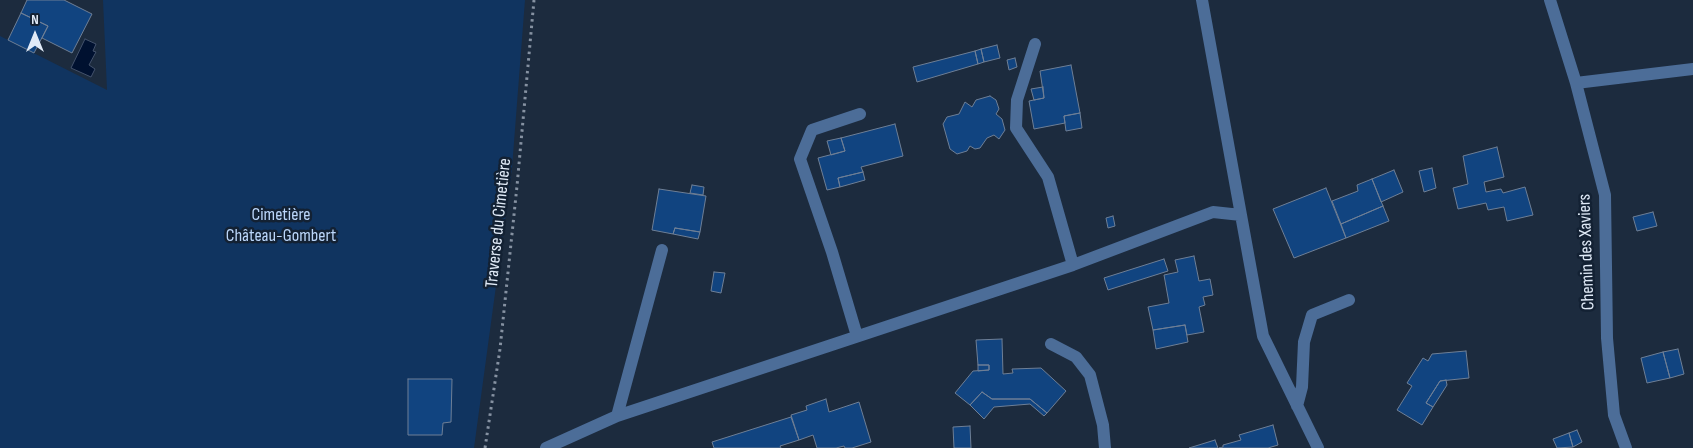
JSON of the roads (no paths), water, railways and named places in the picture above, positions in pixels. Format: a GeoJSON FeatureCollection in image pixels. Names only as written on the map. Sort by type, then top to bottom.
{"type":"FeatureCollection","features":[{"type":"Feature","properties":{"kind":"street"},"geometry":{"type":"LineString","coordinates":[[1202,0],[1263,336],[1318,448]]}},
{"type":"Feature","properties":{"kind":"street","name":"Chemin des Xaviers"},"geometry":{"type":"LineString","coordinates":[[1550,0],[1576,83],[1605,195],[1607,338],[1614,416],[1626,448]]}},
{"type":"Feature","properties":{"kind":"street"},"geometry":{"type":"LineString","coordinates":[[1035,44],[1017,100],[1016,128],[1048,178],[1073,265]]}},
{"type":"Feature","properties":{"kind":"street"},"geometry":{"type":"LineString","coordinates":[[1576,83],[1693,69]]}},
{"type":"Feature","properties":{"kind":"street"},"geometry":{"type":"LineString","coordinates":[[857,336],[832,252],[800,159],[812,130],[860,114]]}},
{"type":"Feature","properties":{"kind":"street"},"geometry":{"type":"LineString","coordinates":[[546,448],[617,416],[1073,265],[1213,212],[1241,215]]}},
{"type":"Feature","properties":{"kind":"street"},"geometry":{"type":"LineString","coordinates":[[617,416],[662,250]]}},
{"type":"Feature","properties":{"kind":"street"},"geometry":{"type":"LineString","coordinates":[[1297,406],[1302,387],[1304,342],[1312,315],[1349,300]]}},
{"type":"Feature","properties":{"kind":"street"},"geometry":{"type":"LineString","coordinates":[[1051,344],[1076,357],[1090,375],[1103,425],[1105,448]]}},
{"type":"Feature","properties":{"kind":"park label","name":"Cimetière Château-Gombert"},"geometry":{"type":"Point","coordinates":[281,225]}}]}
